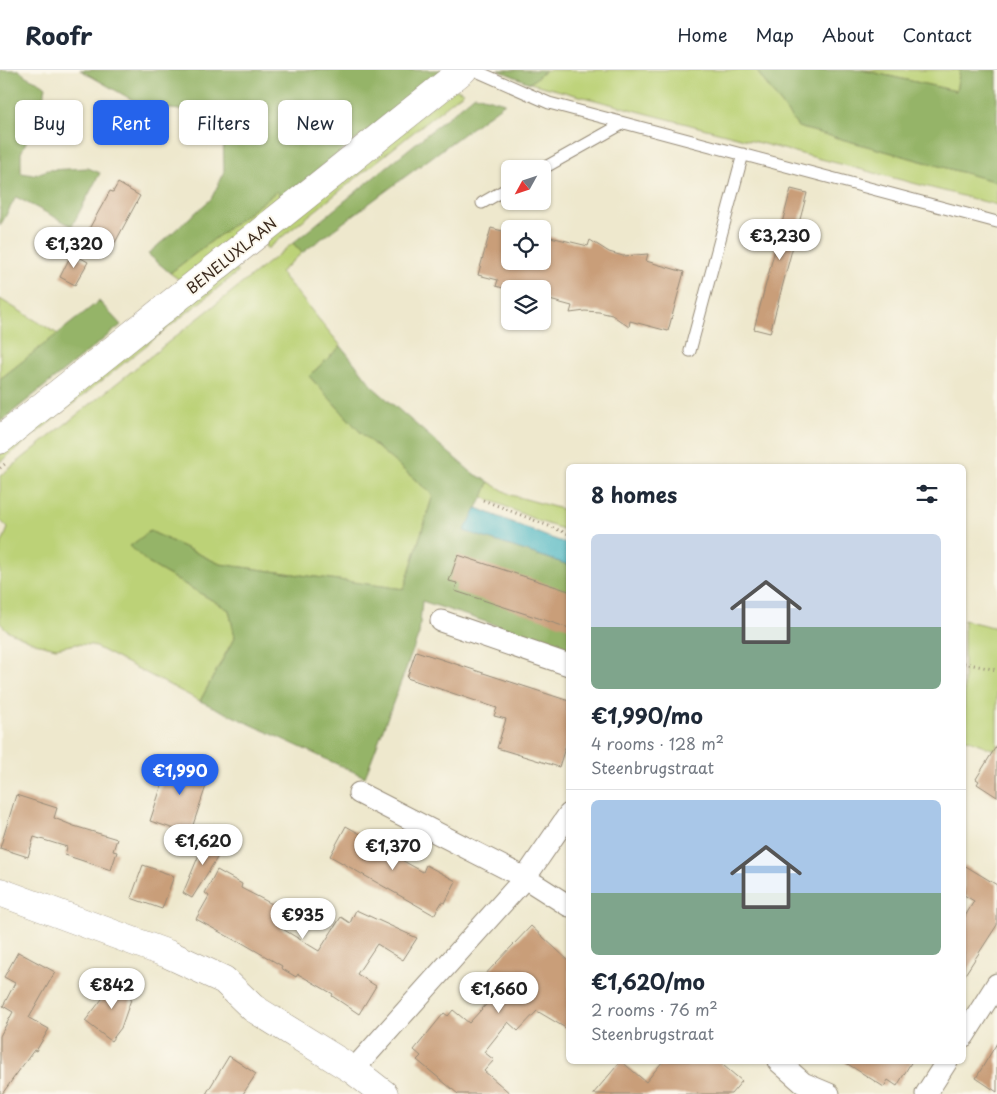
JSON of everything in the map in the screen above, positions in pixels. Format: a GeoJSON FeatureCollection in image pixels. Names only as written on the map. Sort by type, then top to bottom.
{"type":"FeatureCollection","features":[{"type":"Feature","properties":{"kind":"street","name":"BENELUXLAAN"},"geometry":{"type":"LineString","coordinates":[[0,440],[464,70]]}},
{"type":"Feature","properties":{"kind":"street"},"geometry":{"type":"LineString","coordinates":[[441,621],[566,665]]}},
{"type":"Feature","properties":{"kind":"street"},"geometry":{"type":"LineString","coordinates":[[359,793],[525,878],[566,904]]}},
{"type":"Feature","properties":{"kind":"street"},"geometry":{"type":"LineString","coordinates":[[354,1070],[525,878],[566,818]]}},
{"type":"Feature","properties":{"kind":"street"},"geometry":{"type":"LineString","coordinates":[[0,892],[168,954],[224,980],[253,1008],[354,1070],[384,1094]]}},
{"type":"Feature","properties":{"kind":"street"},"geometry":{"type":"LineString","coordinates":[[966,1033],[997,984]]}},
{"type":"Feature","properties":{"kind":"street"},"geometry":{"type":"LineString","coordinates":[[781,1064],[806,1089],[829,1094]]}},
{"type":"Feature","properties":{"kind":"street"},"geometry":{"type":"LineString","coordinates":[[926,1094],[945,1064]]}},
{"type":"Feature","properties":{"kind":"lane"},"geometry":{"type":"LineString","coordinates":[[474,70],[549,103],[997,222]]}},
{"type":"Feature","properties":{"kind":"lane"},"geometry":{"type":"LineString","coordinates":[[551,164],[624,123]]}},
{"type":"Feature","properties":{"kind":"lane"},"geometry":{"type":"LineString","coordinates":[[690,351],[743,154]]}},
{"type":"Feature","properties":{"kind":"lane"},"geometry":{"type":"LineString","coordinates":[[482,203],[501,192]]}},
{"type":"Feature","properties":{"kind":"path"},"geometry":{"type":"LineString","coordinates":[[483,500],[566,533]]}},
{"type":"Feature","properties":{"kind":"path"},"geometry":{"type":"LineString","coordinates":[[966,663],[997,670]]}},
{"type":"Feature","properties":{"kind":"green space"},"geometry":{"type":"Polygon","coordinates":[[[0,70],[19,70],[46,87],[43,100],[15,100],[15,145],[25,145],[21,153],[21,173],[34,175],[48,170],[88,168],[100,173],[72,226],[16,197],[0,226],[0,70]]]}},
{"type":"Feature","properties":{"kind":"green space"},"geometry":{"type":"Polygon","coordinates":[[[80,70],[443,70],[352,143],[352,100],[278,100],[278,145],[349,145],[282,199],[277,191],[170,273],[148,254],[211,199],[224,173],[223,145],[268,145],[268,100],[179,100],[179,110],[169,109],[169,100],[132,100],[80,70]]]}},
{"type":"Feature","properties":{"kind":"green space"},"geometry":{"type":"Polygon","coordinates":[[[498,70],[546,70],[530,83],[498,70]]]}},
{"type":"Feature","properties":{"kind":"green space"},"geometry":{"type":"Polygon","coordinates":[[[546,70],[756,70],[798,127],[997,182],[997,205],[530,83],[546,70]]]}},
{"type":"Feature","properties":{"kind":"green space"},"geometry":{"type":"Polygon","coordinates":[[[756,70],[862,70],[956,91],[960,70],[997,70],[997,182],[798,127],[756,70]]]}},
{"type":"Feature","properties":{"kind":"green space"},"geometry":{"type":"Polygon","coordinates":[[[862,70],[960,70],[956,91],[862,70]]]}},
{"type":"Feature","properties":{"kind":"green space"},"geometry":{"type":"Polygon","coordinates":[[[454,88],[464,92],[267,249],[263,241],[454,88]]]}},
{"type":"Feature","properties":{"kind":"green space"},"geometry":{"type":"Polygon","coordinates":[[[475,95],[505,103],[302,253],[293,243],[475,95]]]}},
{"type":"Feature","properties":{"kind":"green space"},"geometry":{"type":"Polygon","coordinates":[[[277,191],[282,199],[181,281],[170,273],[277,191]]]}},
{"type":"Feature","properties":{"kind":"green space"},"geometry":{"type":"Polygon","coordinates":[[[293,243],[302,253],[280,272],[341,346],[309,376],[363,435],[433,495],[404,589],[220,564],[150,531],[131,546],[148,563],[229,610],[235,636],[200,701],[92,645],[76,644],[56,648],[35,643],[8,631],[0,623],[0,548],[8,528],[0,520],[0,476],[293,243]]]}},
{"type":"Feature","properties":{"kind":"green space"},"geometry":{"type":"Polygon","coordinates":[[[233,267],[238,272],[0,462],[0,451],[233,267]]]}},
{"type":"Feature","properties":{"kind":"green space"},"geometry":{"type":"Polygon","coordinates":[[[0,299],[58,334],[0,379],[0,299]]]}},
{"type":"Feature","properties":{"kind":"green space"},"geometry":{"type":"Polygon","coordinates":[[[99,301],[121,325],[0,422],[0,379],[99,301]]]}},
{"type":"Feature","properties":{"kind":"green space"},"geometry":{"type":"Polygon","coordinates":[[[341,346],[375,389],[471,472],[489,482],[464,531],[566,564],[566,648],[422,601],[419,634],[365,777],[200,701],[235,637],[229,610],[148,563],[130,546],[150,531],[220,564],[404,589],[433,495],[363,435],[309,376],[341,346]]]}},
{"type":"Feature","properties":{"kind":"green space"},"geometry":{"type":"Polygon","coordinates":[[[489,482],[511,495],[566,510],[566,530],[541,522],[483,497],[489,482]]]}},
{"type":"Feature","properties":{"kind":"green space"},"geometry":{"type":"Polygon","coordinates":[[[966,620],[997,628],[997,751],[966,739],[966,620]]]}},
{"type":"Feature","properties":{"kind":"water"},"geometry":{"type":"Polygon","coordinates":[[[477,508],[566,543],[566,564],[464,531],[477,508]]]}},
{"type":"Feature","properties":{"kind":"building"},"geometry":{"type":"Polygon","coordinates":[[[118,183],[140,196],[110,252],[105,249],[102,256],[80,245],[110,191],[113,192],[118,183]]]}},
{"type":"Feature","properties":{"kind":"building"},"geometry":{"type":"Polygon","coordinates":[[[791,189],[807,193],[770,333],[754,329],[791,189]]]}},
{"type":"Feature","properties":{"kind":"building"},"geometry":{"type":"Polygon","coordinates":[[[491,228],[501,231],[501,270],[551,270],[551,237],[588,246],[590,240],[609,252],[623,256],[648,254],[646,261],[684,272],[668,331],[630,321],[629,327],[612,315],[599,312],[570,313],[572,306],[551,300],[551,280],[501,280],[501,287],[496,286],[498,280],[478,275],[491,228]]]}},
{"type":"Feature","properties":{"kind":"building"},"geometry":{"type":"Polygon","coordinates":[[[72,253],[88,262],[75,285],[60,277],[72,253]]]}},
{"type":"Feature","properties":{"kind":"building"},"geometry":{"type":"Polygon","coordinates":[[[458,555],[566,590],[566,627],[455,591],[457,583],[449,581],[458,555]]]}},
{"type":"Feature","properties":{"kind":"building"},"geometry":{"type":"Polygon","coordinates":[[[416,651],[566,700],[566,745],[559,767],[497,748],[506,719],[494,716],[497,708],[407,678],[416,651]]]}},
{"type":"Feature","properties":{"kind":"building"},"geometry":{"type":"Polygon","coordinates":[[[997,745],[997,797],[977,784],[979,781],[976,779],[997,745]]]}},
{"type":"Feature","properties":{"kind":"building"},"geometry":{"type":"Polygon","coordinates":[[[171,757],[211,771],[190,834],[150,821],[171,757]]]}},
{"type":"Feature","properties":{"kind":"building"},"geometry":{"type":"Polygon","coordinates":[[[16,795],[57,808],[54,818],[117,839],[113,851],[117,852],[111,870],[65,855],[67,847],[34,837],[28,857],[0,848],[16,795]]]}},
{"type":"Feature","properties":{"kind":"building"},"geometry":{"type":"Polygon","coordinates":[[[346,826],[378,844],[384,841],[387,848],[393,851],[391,854],[423,872],[426,865],[456,881],[445,903],[442,902],[434,915],[330,856],[346,826]]]}},
{"type":"Feature","properties":{"kind":"building"},"geometry":{"type":"Polygon","coordinates":[[[206,838],[225,845],[192,898],[183,893],[206,838]]]}},
{"type":"Feature","properties":{"kind":"building"},"geometry":{"type":"Polygon","coordinates":[[[143,865],[174,876],[162,909],[131,898],[143,865]]]}},
{"type":"Feature","properties":{"kind":"building"},"geometry":{"type":"Polygon","coordinates":[[[966,866],[997,885],[997,925],[966,973],[966,915],[974,901],[966,896],[966,866]]]}},
{"type":"Feature","properties":{"kind":"building"},"geometry":{"type":"Polygon","coordinates":[[[217,870],[242,884],[241,888],[272,904],[274,901],[292,912],[281,928],[319,951],[341,917],[350,923],[356,910],[417,938],[403,960],[377,944],[357,974],[376,986],[359,1014],[332,996],[333,994],[298,974],[296,977],[281,968],[282,966],[239,941],[196,919],[209,896],[205,893],[217,870]]]}},
{"type":"Feature","properties":{"kind":"building"},"geometry":{"type":"Polygon","coordinates":[[[531,926],[566,958],[566,1028],[537,1011],[518,1031],[508,1022],[484,1052],[494,1060],[484,1071],[511,1094],[458,1094],[417,1060],[421,1056],[414,1050],[444,1013],[448,1016],[453,1010],[469,1023],[494,996],[478,982],[531,926]]]}},
{"type":"Feature","properties":{"kind":"building"},"geometry":{"type":"Polygon","coordinates":[[[18,952],[55,972],[29,1018],[49,1029],[36,1051],[34,1050],[2,1094],[0,1094],[0,1036],[13,1012],[3,1006],[15,983],[4,977],[18,952]]]}},
{"type":"Feature","properties":{"kind":"building"},"geometry":{"type":"Polygon","coordinates":[[[119,977],[135,988],[121,1028],[111,1041],[85,1021],[119,977]]]}},
{"type":"Feature","properties":{"kind":"building"},"geometry":{"type":"Polygon","coordinates":[[[997,1043],[997,1092],[976,1078],[997,1043]]]}},
{"type":"Feature","properties":{"kind":"building"},"geometry":{"type":"Polygon","coordinates":[[[229,1056],[256,1074],[243,1094],[206,1094],[229,1056]]]}},
{"type":"Feature","properties":{"kind":"building"},"geometry":{"type":"Polygon","coordinates":[[[618,1064],[625,1064],[646,1082],[661,1064],[722,1064],[742,1081],[731,1094],[593,1094],[618,1064]]]}},
{"type":"Feature","properties":{"kind":"building"},"geometry":{"type":"Polygon","coordinates":[[[848,1064],[910,1064],[897,1086],[888,1080],[884,1087],[848,1064]]]}}]}
